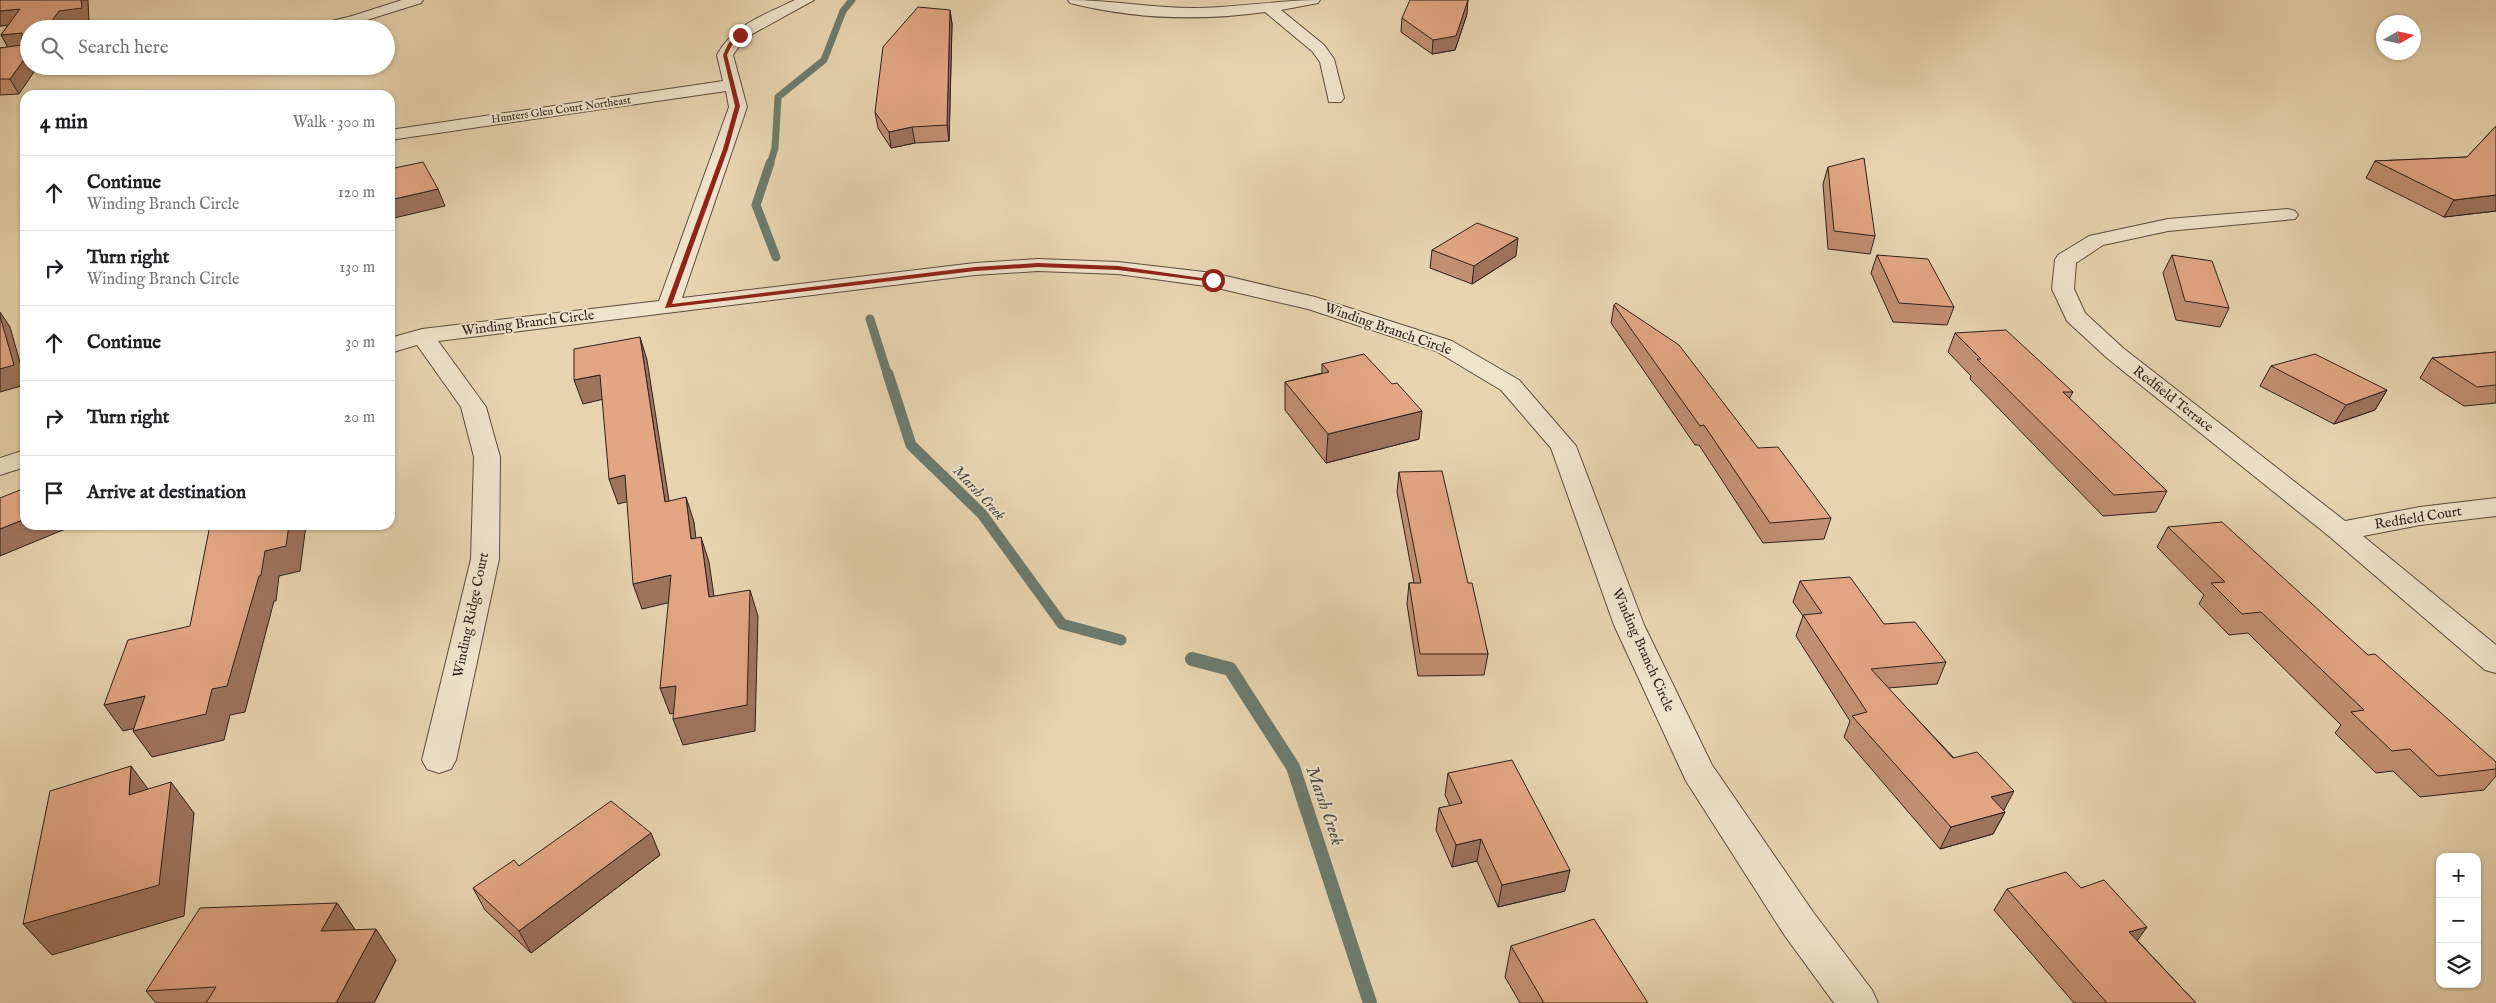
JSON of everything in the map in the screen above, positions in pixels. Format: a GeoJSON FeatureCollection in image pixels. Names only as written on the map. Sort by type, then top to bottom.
{"type":"FeatureCollection","features":[{"type":"Feature","properties":{"kind":"street"},"geometry":{"type":"LineString","coordinates":[[356,20],[416,0]]}},
{"type":"Feature","properties":{"kind":"street"},"geometry":{"type":"LineString","coordinates":[[668,307],[725,149],[738,106],[731,85],[725,55],[730,45],[740,35],[761,22],[807,0]]}},
{"type":"Feature","properties":{"kind":"street"},"geometry":{"type":"LineString","coordinates":[[1075,0],[1165,11],[1269,8],[1313,0]]}},
{"type":"Feature","properties":{"kind":"street"},"geometry":{"type":"LineString","coordinates":[[1269,8],[1318,48],[1328,62],[1335,98]]}},
{"type":"Feature","properties":{"kind":"street","name":"Hunters Glen Court Northeast"},"geometry":{"type":"LineString","coordinates":[[395,134],[731,85]]}},
{"type":"Feature","properties":{"kind":"street","name":"Redfield Terrace"},"geometry":{"type":"LineString","coordinates":[[2288,215],[2168,225],[2096,240],[2066,260],[2063,289],[2074,316],[2115,353],[2340,531],[2496,662]]}},
{"type":"Feature","properties":{"kind":"street","name":"Winding Branch Circle"},"geometry":{"type":"LineString","coordinates":[[395,344],[422,336],[975,269],[1038,265],[1118,268],[1213,280],[1315,304],[1444,346],[1510,385],[1563,446],[1630,625],[1698,772],[1798,924],[1858,1003]]}},
{"type":"Feature","properties":{"kind":"street","name":"Winding Ridge Court"},"geometry":{"type":"LineString","coordinates":[[422,336],[473,407],[487,457],[485,559],[439,760]]}},
{"type":"Feature","properties":{"kind":"street"},"geometry":{"type":"LineString","coordinates":[[0,466],[20,460]]}},
{"type":"Feature","properties":{"kind":"street","name":"Redfield Court"},"geometry":{"type":"LineString","coordinates":[[2340,531],[2420,516],[2496,506]]}},
{"type":"Feature","properties":{"kind":"building"},"geometry":{"type":"Polygon","coordinates":[[[0,0],[81,0],[82,8],[59,11],[52,20],[20,20],[20,33],[1,35],[20,9],[0,11],[0,0]]]}},
{"type":"Feature","properties":{"kind":"building"},"geometry":{"type":"Polygon","coordinates":[[[1410,0],[1468,0],[1456,36],[1433,40],[1402,18],[1410,0]]]}},
{"type":"Feature","properties":{"kind":"building"},"geometry":{"type":"Polygon","coordinates":[[[918,7],[950,10],[947,125],[912,127],[889,132],[875,112],[883,47],[918,7]]]}},
{"type":"Feature","properties":{"kind":"building"},"geometry":{"type":"Polygon","coordinates":[[[20,45],[20,65],[10,79],[0,79],[0,48],[20,45]]]}},
{"type":"Feature","properties":{"kind":"building"},"geometry":{"type":"Polygon","coordinates":[[[2496,126],[2496,195],[2454,200],[2375,161],[2467,157],[2496,126]]]}},
{"type":"Feature","properties":{"kind":"building"},"geometry":{"type":"Polygon","coordinates":[[[1864,158],[1875,236],[1834,231],[1828,167],[1864,158]]]}},
{"type":"Feature","properties":{"kind":"building"},"geometry":{"type":"Polygon","coordinates":[[[423,162],[438,189],[395,199],[395,168],[423,162]]]}},
{"type":"Feature","properties":{"kind":"building"},"geometry":{"type":"Polygon","coordinates":[[[1477,223],[1518,238],[1474,266],[1432,250],[1477,223]]]}},
{"type":"Feature","properties":{"kind":"building"},"geometry":{"type":"Polygon","coordinates":[[[1877,255],[1928,259],[1954,307],[1899,303],[1877,255]]]}},
{"type":"Feature","properties":{"kind":"building"},"geometry":{"type":"Polygon","coordinates":[[[2172,255],[2212,261],[2229,308],[2185,301],[2172,255]]]}},
{"type":"Feature","properties":{"kind":"building"},"geometry":{"type":"Polygon","coordinates":[[[1616,303],[1679,345],[1758,448],[1778,447],[1831,518],[1770,523],[1704,425],[1700,426],[1614,305],[1616,303]]]}},
{"type":"Feature","properties":{"kind":"building"},"geometry":{"type":"Polygon","coordinates":[[[0,316],[14,365],[0,369],[0,316]]]}},
{"type":"Feature","properties":{"kind":"building"},"geometry":{"type":"Polygon","coordinates":[[[2006,330],[2073,392],[2063,392],[2167,491],[2114,495],[1977,359],[1981,359],[1955,333],[2006,330]]]}},
{"type":"Feature","properties":{"kind":"building"},"geometry":{"type":"Polygon","coordinates":[[[640,337],[665,502],[686,497],[691,539],[701,537],[709,597],[750,590],[747,705],[673,719],[676,686],[660,688],[671,575],[633,584],[625,475],[609,479],[600,375],[574,380],[574,349],[640,337]]]}},
{"type":"Feature","properties":{"kind":"building"},"geometry":{"type":"Polygon","coordinates":[[[2496,352],[2496,385],[2477,387],[2432,358],[2496,352]]]}},
{"type":"Feature","properties":{"kind":"building"},"geometry":{"type":"Polygon","coordinates":[[[1364,354],[1392,384],[1397,383],[1422,411],[1328,434],[1285,382],[1329,372],[1322,364],[1364,354]]]}},
{"type":"Feature","properties":{"kind":"building"},"geometry":{"type":"Polygon","coordinates":[[[2315,354],[2387,390],[2346,405],[2271,366],[2315,354]]]}},
{"type":"Feature","properties":{"kind":"building"},"geometry":{"type":"Polygon","coordinates":[[[1442,471],[1468,583],[1472,583],[1488,654],[1420,654],[1409,583],[1421,583],[1399,472],[1442,471]]]}},
{"type":"Feature","properties":{"kind":"building"},"geometry":{"type":"Polygon","coordinates":[[[20,490],[20,521],[0,529],[0,498],[20,490]]]}},
{"type":"Feature","properties":{"kind":"building"},"geometry":{"type":"Polygon","coordinates":[[[2222,522],[2368,655],[2375,654],[2496,762],[2496,769],[2438,776],[2410,749],[2392,751],[2351,712],[2364,710],[2261,612],[2242,614],[2211,583],[2225,582],[2168,527],[2222,522]]]}},
{"type":"Feature","properties":{"kind":"building"},"geometry":{"type":"Polygon","coordinates":[[[209,530],[288,530],[286,546],[265,551],[261,575],[259,576],[227,686],[212,689],[206,714],[133,731],[145,696],[104,705],[128,640],[190,626],[209,530]]]}},
{"type":"Feature","properties":{"kind":"building"},"geometry":{"type":"Polygon","coordinates":[[[1850,577],[1884,624],[1915,622],[1946,662],[1871,669],[1953,758],[1977,752],[2014,791],[1991,797],[2005,812],[1951,827],[1852,716],[1867,712],[1803,615],[1822,613],[1800,581],[1850,577]]]}},
{"type":"Feature","properties":{"kind":"building"},"geometry":{"type":"Polygon","coordinates":[[[1512,760],[1570,870],[1502,885],[1481,839],[1456,845],[1439,808],[1462,803],[1448,773],[1512,760]]]}},
{"type":"Feature","properties":{"kind":"building"},"geometry":{"type":"Polygon","coordinates":[[[131,766],[129,795],[171,782],[159,885],[23,924],[50,791],[131,766]]]}},
{"type":"Feature","properties":{"kind":"building"},"geometry":{"type":"Polygon","coordinates":[[[611,801],[651,833],[519,931],[473,888],[514,860],[519,866],[611,801]]]}},
{"type":"Feature","properties":{"kind":"building"},"geometry":{"type":"Polygon","coordinates":[[[2066,872],[2081,888],[2104,880],[2147,927],[2129,932],[2196,1003],[2107,1003],[2007,889],[2066,872]]]}},
{"type":"Feature","properties":{"kind":"building"},"geometry":{"type":"Polygon","coordinates":[[[337,903],[321,931],[376,929],[336,1003],[206,1003],[216,987],[146,991],[200,908],[337,903]]]}},
{"type":"Feature","properties":{"kind":"building"},"geometry":{"type":"Polygon","coordinates":[[[1594,919],[1648,1003],[1544,1003],[1511,946],[1594,919]]]}},
{"type":"Feature","properties":{"kind":"waterway","name":"Marsh Creek"},"geometry":{"type":"LineString","coordinates":[[770,164],[775,148],[778,97],[824,60],[843,11],[852,0]]}},
{"type":"Feature","properties":{"kind":"waterway","name":"Marsh Creek"},"geometry":{"type":"LineString","coordinates":[[770,163],[756,205],[776,257]]}},
{"type":"Feature","properties":{"kind":"waterway","name":"Marsh Creek"},"geometry":{"type":"LineString","coordinates":[[870,319],[888,376]]}},
{"type":"Feature","properties":{"kind":"waterway","name":"Marsh Creek"},"geometry":{"type":"LineString","coordinates":[[888,374],[911,445],[982,514],[1062,624],[1121,640]]}},
{"type":"Feature","properties":{"kind":"waterway","name":"Marsh Creek"},"geometry":{"type":"LineString","coordinates":[[1192,659],[1230,669],[1293,767],[1370,1003]]}},
{"type":"Feature","properties":{"kind":"route"},"geometry":{"type":"LineString","coordinates":[[740,35],[730,45],[725,55],[731,85],[738,106],[725,149],[668,307],[975,269],[1038,265],[1118,268],[1213,280]]}}]}
